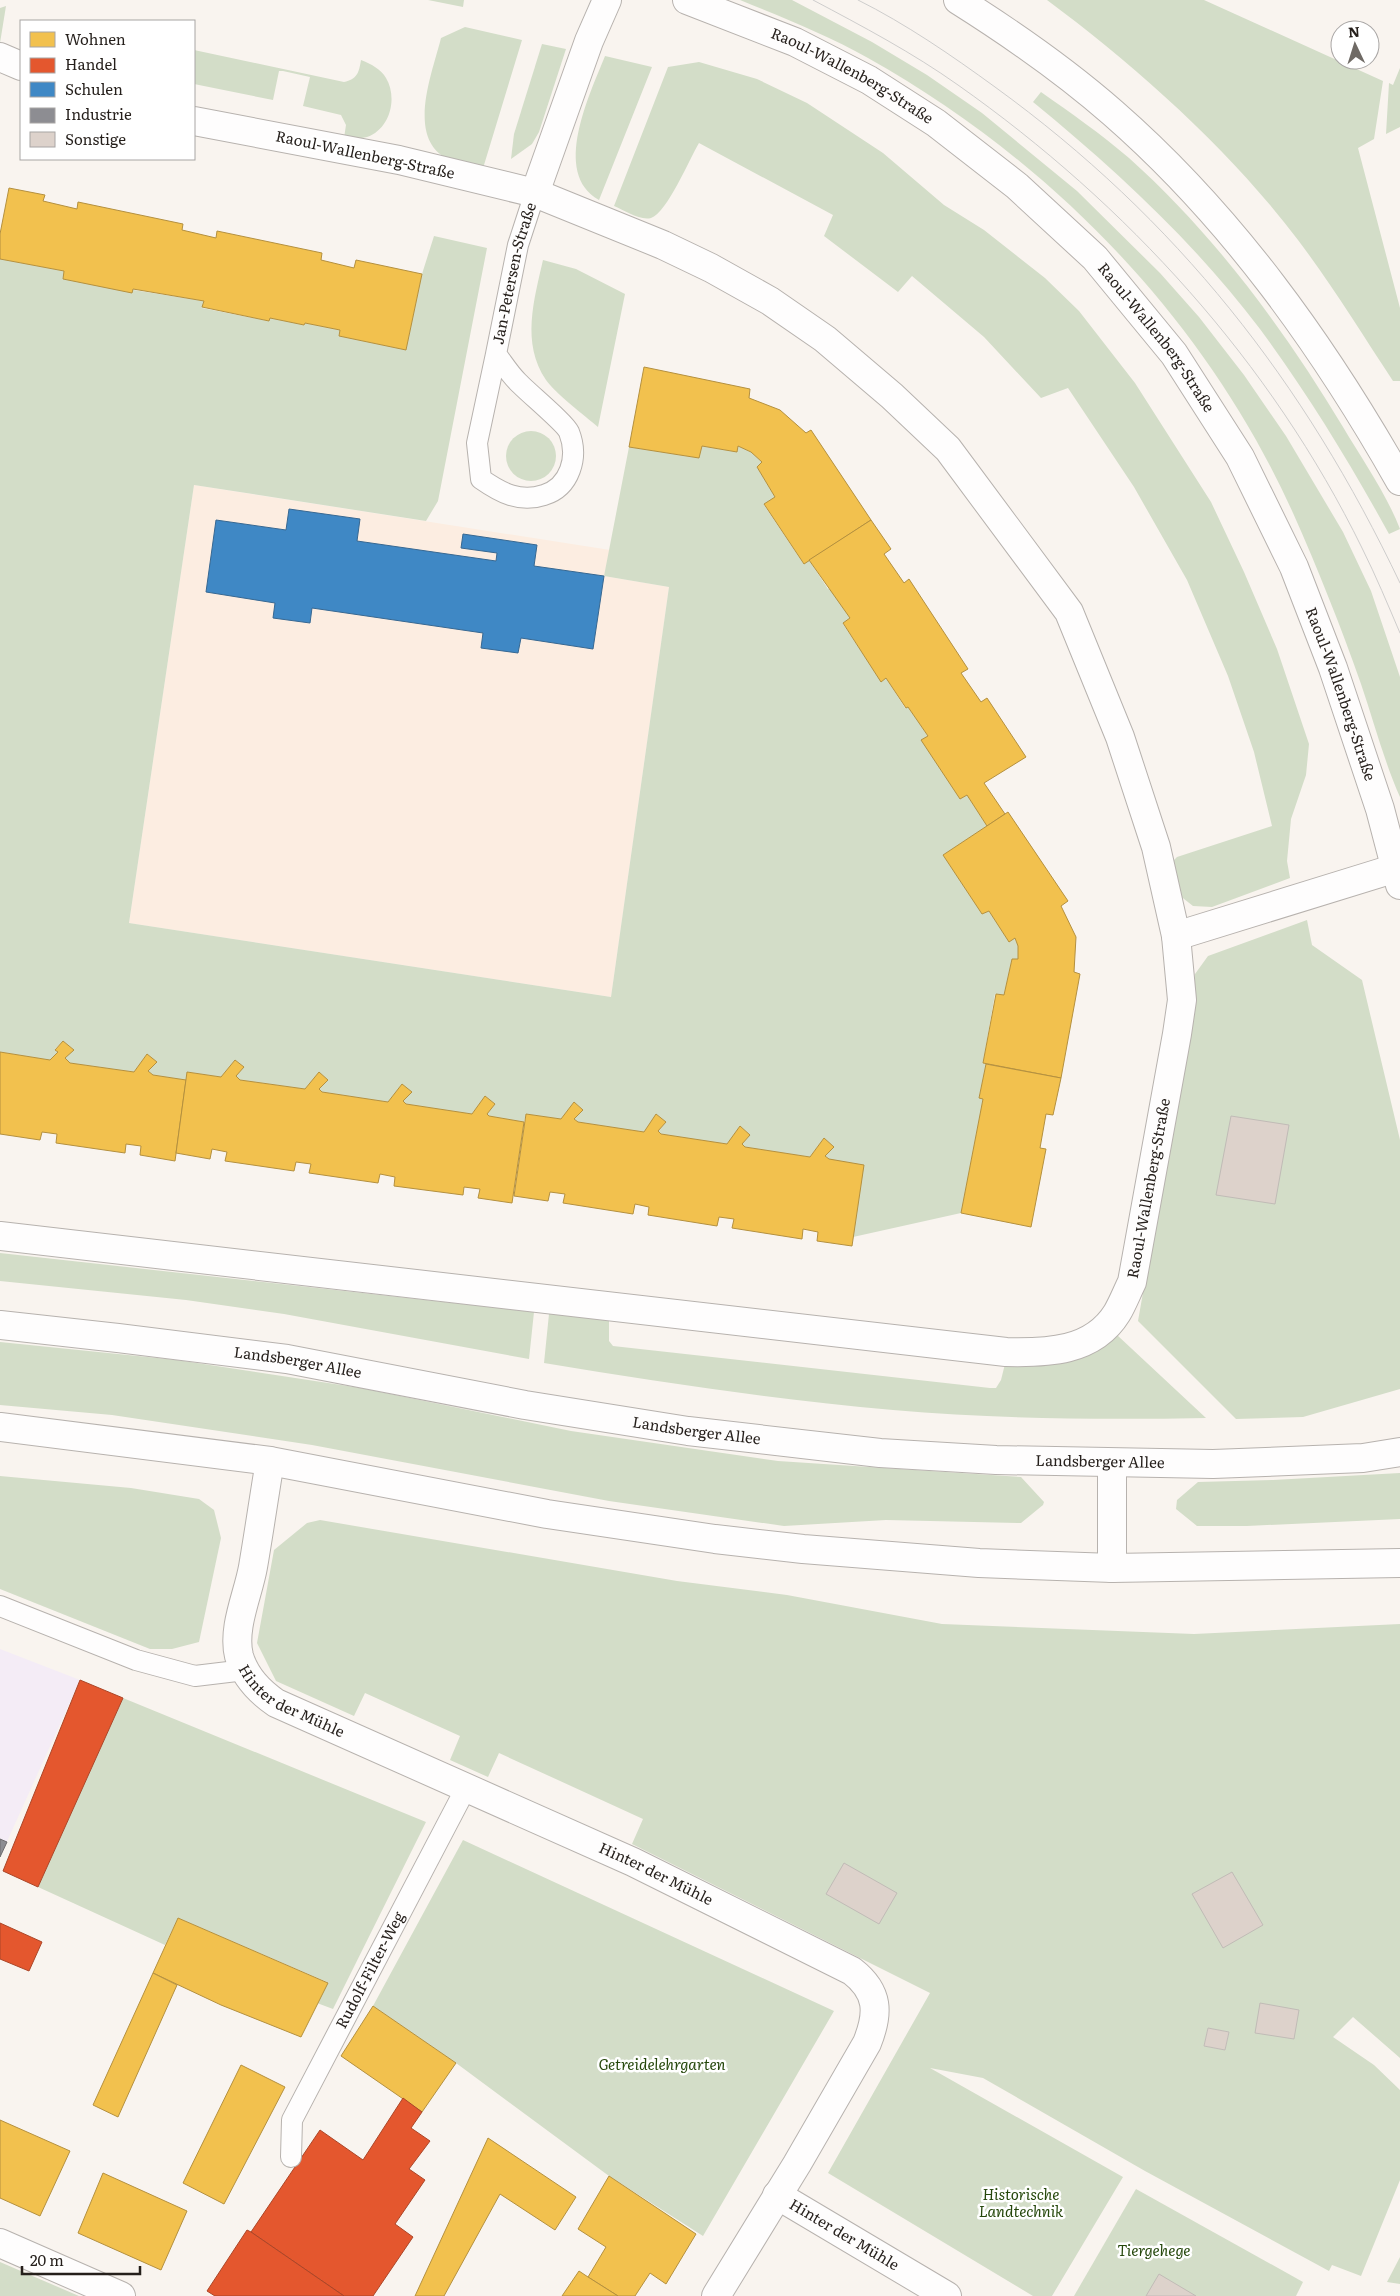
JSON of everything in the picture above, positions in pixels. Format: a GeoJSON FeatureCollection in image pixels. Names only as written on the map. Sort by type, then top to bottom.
{"type":"FeatureCollection","features":[{"type":"Feature","properties":{"kind":"street"},"geometry":{"type":"LineString","coordinates":[[535,193],[589,41],[607,0]]}},
{"type":"Feature","properties":{"kind":"street","name":"Raoul-Wallenberg-Straße"},"geometry":{"type":"LineString","coordinates":[[687,0],[795,42],[869,80],[936,123],[1017,186],[1095,258],[1168,346],[1240,457],[1294,567],[1333,668],[1380,809],[1398,876],[1176,936]]}},
{"type":"Feature","properties":{"kind":"street"},"geometry":{"type":"LineString","coordinates":[[958,0],[1056,67],[1114,113],[1180,178],[1252,258],[1306,329],[1364,418],[1400,481]]}},
{"type":"Feature","properties":{"kind":"street"},"geometry":{"type":"LineString","coordinates":[[0,57],[20,66]]}},
{"type":"Feature","properties":{"kind":"street","name":"Raoul-Wallenberg-Straße"},"geometry":{"type":"LineString","coordinates":[[0,1236],[1006,1352],[1046,1353],[1081,1345],[1107,1326],[1117,1313],[1132,1282],[1182,1000],[1176,936],[1156,847],[1120,737],[1069,612],[948,449],[892,396],[825,339],[770,301],[663,245],[535,193],[399,160],[195,121]]}},
{"type":"Feature","properties":{"kind":"street","name":"Landsberger Allee"},"geometry":{"type":"LineString","coordinates":[[0,1326],[118,1338],[287,1359],[525,1405],[688,1431],[880,1453],[1112,1464],[1262,1463],[1363,1458],[1400,1452]]}},
{"type":"Feature","properties":{"kind":"street"},"geometry":{"type":"LineString","coordinates":[[0,1427],[270,1461],[547,1514],[715,1539],[930,1560],[1112,1568],[1400,1564]]}},
{"type":"Feature","properties":{"kind":"street","name":"Hinter der Mühle"},"geometry":{"type":"LineString","coordinates":[[270,1461],[253,1568],[237,1636],[239,1656],[245,1670],[260,1692],[276,1703],[633,1862],[852,1971],[870,1987],[874,1998],[875,2009],[867,2043],[777,2195],[948,2296]]}},
{"type":"Feature","properties":{"kind":"street"},"geometry":{"type":"LineString","coordinates":[[1112,1464],[1112,1568]]}},
{"type":"Feature","properties":{"kind":"street"},"geometry":{"type":"LineString","coordinates":[[716,2296],[777,2195]]}},
{"type":"Feature","properties":{"kind":"street"},"geometry":{"type":"LineString","coordinates":[[0,2244],[121,2296]]}},
{"type":"Feature","properties":{"kind":"lane","name":"Jan-Petersen-Straße"},"geometry":{"type":"LineString","coordinates":[[496,354],[515,380],[568,431],[573,454],[568,479],[554,492],[531,500],[502,494],[481,479],[477,443],[518,245],[535,193]]}},
{"type":"Feature","properties":{"kind":"lane"},"geometry":{"type":"LineString","coordinates":[[0,1606],[136,1660],[195,1676],[245,1670]]}},
{"type":"Feature","properties":{"kind":"lane","name":"Rudolf-Filter-Weg"},"geometry":{"type":"LineString","coordinates":[[291,2157],[292,2120],[466,1788]]}},
{"type":"Feature","properties":{"kind":"shaded area"},"geometry":{"type":"Polygon","coordinates":[[[194,485],[610,550],[604,576],[669,587],[611,997],[129,923],[194,485]]]}},
{"type":"Feature","properties":{"kind":"shaded area"},"geometry":{"type":"Polygon","coordinates":[[[0,1649],[80,1680],[0,1857],[0,1649]]]}},
{"type":"Feature","properties":{"kind":"green space"},"geometry":{"type":"Polygon","coordinates":[[[428,0],[464,0],[463,7],[428,0]]]}},
{"type":"Feature","properties":{"kind":"green space"},"geometry":{"type":"Polygon","coordinates":[[[740,0],[792,0],[872,42],[927,75],[982,113],[1077,191],[1160,273],[1199,317],[1244,375],[1286,436],[1343,532],[1371,591],[1400,677],[1400,797],[1345,641],[1293,513],[1257,442],[1216,375],[1169,311],[1117,252],[1060,196],[1000,145],[936,99],[868,58],[821,34],[740,0]]]}},
{"type":"Feature","properties":{"kind":"green space"},"geometry":{"type":"Polygon","coordinates":[[[1047,0],[1204,0],[1330,57],[1330,70],[1359,70],[1383,81],[1374,139],[1358,148],[1400,308],[1400,381],[1393,381],[1311,257],[1243,174],[1181,111],[1081,26],[1047,0]]]}},
{"type":"Feature","properties":{"kind":"green space"},"geometry":{"type":"Polygon","coordinates":[[[6,6],[0,43],[0,8],[6,6]]]}},
{"type":"Feature","properties":{"kind":"green space"},"geometry":{"type":"Polygon","coordinates":[[[465,27],[522,40],[484,165],[482,166],[457,162],[444,157],[433,147],[427,133],[425,118],[429,84],[441,38],[465,27]]]}},
{"type":"Feature","properties":{"kind":"green space"},"geometry":{"type":"Polygon","coordinates":[[[542,44],[566,49],[539,132],[532,144],[511,159],[514,134],[542,44]]]}},
{"type":"Feature","properties":{"kind":"green space"},"geometry":{"type":"Polygon","coordinates":[[[195,50],[344,82],[357,75],[361,60],[381,72],[390,86],[391,95],[390,112],[386,120],[375,133],[365,138],[344,138],[346,125],[341,115],[303,106],[310,77],[279,71],[273,100],[195,84],[195,50]]]}},
{"type":"Feature","properties":{"kind":"green space"},"geometry":{"type":"Polygon","coordinates":[[[605,56],[652,67],[599,200],[585,188],[578,171],[576,153],[578,132],[584,111],[605,56]]]}},
{"type":"Feature","properties":{"kind":"green space"},"geometry":{"type":"Polygon","coordinates":[[[699,62],[757,79],[807,103],[883,153],[944,205],[984,230],[1045,278],[1079,311],[1135,383],[1211,502],[1277,649],[1309,744],[1306,775],[1291,819],[1287,861],[1290,878],[1212,907],[1193,906],[1179,895],[1170,864],[1177,857],[1272,826],[1254,752],[1228,676],[1187,580],[1134,487],[1068,388],[1041,398],[984,337],[912,276],[898,292],[824,236],[833,215],[699,143],[671,196],[657,214],[647,219],[632,215],[614,206],[668,67],[699,62]]]}},
{"type":"Feature","properties":{"kind":"green space"},"geometry":{"type":"Polygon","coordinates":[[[1400,68],[1400,127],[1386,134],[1389,83],[1393,85],[1400,68]]]}},
{"type":"Feature","properties":{"kind":"green space"},"geometry":{"type":"Polygon","coordinates":[[[1041,92],[1097,132],[1129,158],[1190,218],[1219,251],[1246,284],[1297,354],[1366,464],[1395,516],[1400,529],[1389,534],[1344,455],[1312,404],[1278,354],[1235,297],[1181,237],[1124,181],[1033,102],[1041,92]]]}},
{"type":"Feature","properties":{"kind":"green space"},"geometry":{"type":"Polygon","coordinates":[[[434,236],[487,248],[438,501],[426,521],[194,485],[129,923],[611,997],[669,587],[604,576],[629,447],[699,458],[702,446],[737,452],[738,446],[751,452],[762,462],[757,467],[775,497],[764,505],[803,563],[809,560],[828,589],[831,588],[850,618],[843,624],[881,681],[886,678],[905,708],[908,707],[928,736],[922,740],[960,799],[967,795],[987,826],[943,855],[982,914],[989,911],[1009,942],[1015,938],[1018,946],[1018,959],[1012,959],[1004,995],[995,994],[983,1063],[986,1064],[979,1097],[983,1099],[961,1213],[853,1237],[829,1159],[825,1156],[833,1147],[824,1138],[810,1157],[745,1147],[742,1144],[750,1135],[740,1126],[727,1144],[661,1134],[658,1131],[666,1122],[656,1114],[644,1132],[578,1122],[574,1119],[583,1110],[574,1102],[561,1119],[526,1114],[524,1122],[489,1116],[487,1114],[495,1104],[485,1096],[472,1114],[406,1104],[403,1101],[411,1092],[402,1084],[388,1102],[322,1092],[319,1089],[328,1080],[319,1072],[305,1089],[240,1080],[236,1076],[244,1067],[235,1060],[221,1077],[188,1072],[186,1080],[153,1075],[148,1071],[157,1062],[147,1054],[134,1072],[70,1063],[65,1058],[73,1049],[63,1041],[55,1049],[58,1052],[50,1060],[0,1052],[0,259],[64,271],[63,279],[204,301],[202,308],[269,321],[270,318],[340,330],[339,336],[406,350],[422,274],[434,236]]]}},
{"type":"Feature","properties":{"kind":"green space"},"geometry":{"type":"Polygon","coordinates":[[[543,260],[576,269],[625,294],[598,427],[556,391],[546,380],[538,366],[532,336],[532,321],[533,306],[543,260]]]}},
{"type":"Feature","properties":{"kind":"green space"},"geometry":{"type":"Polygon","coordinates":[[[531,431],[549,438],[556,456],[549,474],[531,481],[513,474],[506,456],[513,438],[531,431]]]}},
{"type":"Feature","properties":{"kind":"green space"},"geometry":{"type":"Polygon","coordinates":[[[1307,920],[1312,945],[1362,980],[1400,1140],[1400,1389],[1303,1417],[1236,1419],[1138,1321],[1181,1077],[1195,974],[1208,956],[1307,920]]]}},
{"type":"Feature","properties":{"kind":"green space"},"geometry":{"type":"Polygon","coordinates":[[[0,1253],[534,1312],[529,1359],[284,1314],[186,1300],[0,1281],[0,1253]]]}},
{"type":"Feature","properties":{"kind":"green space"},"geometry":{"type":"Polygon","coordinates":[[[549,1314],[609,1319],[609,1341],[613,1346],[990,1388],[996,1388],[1001,1380],[1005,1364],[1066,1361],[1080,1358],[1106,1345],[1117,1335],[1206,1418],[1050,1418],[932,1413],[805,1401],[631,1377],[544,1363],[549,1314]]]}},
{"type":"Feature","properties":{"kind":"green space"},"geometry":{"type":"Polygon","coordinates":[[[0,1342],[177,1360],[361,1388],[571,1431],[778,1461],[1021,1477],[1044,1502],[1043,1505],[1021,1523],[886,1520],[784,1526],[609,1501],[312,1445],[112,1415],[0,1405],[0,1342]]]}},
{"type":"Feature","properties":{"kind":"green space"},"geometry":{"type":"Polygon","coordinates":[[[1400,1473],[1400,1519],[1247,1526],[1197,1526],[1176,1509],[1177,1500],[1198,1482],[1400,1473]]]}},
{"type":"Feature","properties":{"kind":"green space"},"geometry":{"type":"Polygon","coordinates":[[[0,1476],[131,1488],[199,1499],[214,1510],[221,1538],[199,1642],[172,1649],[150,1649],[0,1589],[0,1476]]]}},
{"type":"Feature","properties":{"kind":"green space","name":"Historische Landtechnik"},"geometry":{"type":"Polygon","coordinates":[[[320,1520],[677,1581],[787,1595],[942,1624],[1194,1634],[1400,1624],[1400,2058],[1353,2017],[1333,2037],[1374,2065],[1400,2090],[1400,2180],[1361,2276],[1332,2265],[1329,2271],[1145,2171],[983,2078],[930,2068],[1123,2177],[1052,2296],[1033,2296],[828,2173],[930,1993],[632,1844],[643,1819],[499,1753],[488,1777],[450,1760],[460,1736],[365,1693],[354,1716],[276,1681],[257,1643],[274,1550],[307,1523],[320,1520]],[[1208,2028],[1204,2046],[1225,2050],[1229,2032],[1208,2028]]]}},
{"type":"Feature","properties":{"kind":"green space"},"geometry":{"type":"Polygon","coordinates":[[[123,1698],[426,1822],[333,2009],[317,2003],[327,1982],[178,1918],[165,1945],[38,1887],[123,1698]]]}},
{"type":"Feature","properties":{"kind":"green space","name":"Getreidelehrgarten"},"geometry":{"type":"Polygon","coordinates":[[[463,1840],[834,2011],[703,2236],[609,2176],[456,2063],[373,2006],[463,1840]]]}},
{"type":"Feature","properties":{"kind":"green space","name":"Tiergehege"},"geometry":{"type":"Polygon","coordinates":[[[1136,2189],[1303,2282],[1296,2296],[1074,2296],[1136,2189]]]}},
{"type":"Feature","properties":{"kind":"green space"},"geometry":{"type":"Polygon","coordinates":[[[1400,2257],[1400,2284],[1387,2282],[1400,2257]]]}},
{"type":"Feature","properties":{"kind":"green space"},"geometry":{"type":"Polygon","coordinates":[[[0,2262],[79,2296],[0,2296],[0,2262]]]}},
{"type":"Feature","properties":{"kind":"building: Wohnen"},"geometry":{"type":"Polygon","coordinates":[[[9,188],[45,195],[43,201],[77,209],[78,202],[183,224],[182,230],[216,238],[217,231],[322,253],[321,260],[354,268],[356,260],[422,274],[406,350],[339,336],[340,330],[270,318],[269,321],[202,307],[204,301],[133,289],[132,293],[63,279],[64,271],[0,259],[0,234],[9,188]]]}},
{"type":"Feature","properties":{"kind":"building: Wohnen"},"geometry":{"type":"Polygon","coordinates":[[[644,367],[750,389],[749,398],[780,410],[806,433],[811,430],[871,520],[804,564],[764,504],[775,497],[757,467],[762,462],[751,452],[738,446],[737,452],[702,446],[699,458],[629,447],[644,367]]]}},
{"type":"Feature","properties":{"kind":"building: Wohnen"},"geometry":{"type":"Polygon","coordinates":[[[871,520],[891,549],[884,554],[904,583],[909,579],[968,669],[961,673],[981,702],[987,698],[1026,757],[984,783],[1005,814],[987,826],[967,795],[960,799],[921,740],[928,736],[908,707],[906,708],[886,678],[881,682],[843,623],[850,618],[809,560],[871,520]]]}},
{"type":"Feature","properties":{"kind":"building: Wohnen"},"geometry":{"type":"Polygon","coordinates":[[[1008,812],[1068,901],[1061,906],[1076,937],[1074,972],[1080,974],[1061,1078],[983,1063],[996,994],[1004,995],[1012,959],[1018,959],[1018,946],[1015,938],[1009,942],[989,911],[982,914],[943,855],[1008,812]]]}},
{"type":"Feature","properties":{"kind":"building: Wohnen"},"geometry":{"type":"Polygon","coordinates":[[[63,1041],[74,1050],[65,1058],[70,1063],[134,1072],[147,1054],[157,1062],[148,1071],[153,1075],[186,1080],[175,1161],[140,1155],[141,1146],[126,1144],[125,1153],[56,1143],[57,1134],[42,1132],[40,1140],[0,1134],[0,1052],[50,1060],[58,1052],[55,1050],[63,1041]]]}},
{"type":"Feature","properties":{"kind":"building: Wohnen"},"geometry":{"type":"Polygon","coordinates":[[[235,1060],[244,1067],[236,1076],[240,1080],[305,1089],[319,1072],[328,1080],[319,1089],[322,1092],[388,1102],[402,1084],[412,1092],[403,1101],[406,1104],[472,1114],[485,1096],[495,1104],[487,1114],[489,1116],[524,1122],[512,1203],[478,1198],[480,1189],[464,1187],[463,1195],[394,1186],[395,1177],[380,1174],[378,1183],[309,1173],[311,1164],[296,1162],[294,1171],[225,1161],[227,1152],[212,1149],[210,1159],[176,1153],[187,1072],[221,1077],[235,1060]]]}},
{"type":"Feature","properties":{"kind":"building: Wohnen"},"geometry":{"type":"Polygon","coordinates":[[[986,1064],[1061,1078],[1053,1115],[1046,1114],[1040,1148],[1046,1149],[1031,1227],[961,1213],[983,1099],[979,1098],[986,1064]]]}},
{"type":"Feature","properties":{"kind":"building: Wohnen"},"geometry":{"type":"Polygon","coordinates":[[[574,1102],[583,1110],[574,1119],[578,1122],[644,1132],[656,1114],[666,1122],[658,1131],[661,1134],[727,1144],[740,1126],[750,1135],[742,1144],[745,1147],[810,1157],[824,1138],[834,1147],[825,1156],[829,1159],[864,1165],[852,1246],[817,1241],[818,1232],[803,1229],[802,1239],[732,1228],[734,1219],[719,1217],[717,1226],[648,1215],[649,1207],[635,1204],[633,1214],[563,1203],[565,1194],[550,1192],[548,1201],[514,1196],[526,1114],[561,1119],[574,1102]]]}},
{"type":"Feature","properties":{"kind":"building: Wohnen"},"geometry":{"type":"Polygon","coordinates":[[[178,1918],[328,1983],[301,2037],[221,2005],[153,1973],[178,1918]]]}},
{"type":"Feature","properties":{"kind":"building: Wohnen"},"geometry":{"type":"Polygon","coordinates":[[[153,1973],[177,1985],[118,2117],[93,2105],[153,1973]]]}},
{"type":"Feature","properties":{"kind":"building: Wohnen"},"geometry":{"type":"Polygon","coordinates":[[[373,2006],[456,2063],[422,2112],[341,2056],[373,2006]]]}},
{"type":"Feature","properties":{"kind":"building: Wohnen"},"geometry":{"type":"Polygon","coordinates":[[[241,2065],[285,2087],[224,2204],[183,2183],[241,2065]]]}},
{"type":"Feature","properties":{"kind":"building: Wohnen"},"geometry":{"type":"Polygon","coordinates":[[[0,2120],[70,2151],[40,2216],[0,2198],[0,2120]]]}},
{"type":"Feature","properties":{"kind":"building: Wohnen"},"geometry":{"type":"Polygon","coordinates":[[[488,2138],[576,2197],[555,2230],[500,2194],[444,2296],[415,2296],[488,2138]]]}},
{"type":"Feature","properties":{"kind":"building: Wohnen"},"geometry":{"type":"Polygon","coordinates":[[[103,2173],[187,2211],[161,2270],[78,2233],[103,2173]]]}},
{"type":"Feature","properties":{"kind":"building: Wohnen"},"geometry":{"type":"Polygon","coordinates":[[[609,2176],[696,2234],[666,2284],[650,2273],[635,2296],[618,2296],[588,2277],[606,2247],[578,2229],[609,2176]]]}},
{"type":"Feature","properties":{"kind":"building: Wohnen"},"geometry":{"type":"Polygon","coordinates":[[[579,2271],[588,2277],[618,2296],[562,2296],[579,2271]]]}},
{"type":"Feature","properties":{"kind":"building: Handel"},"geometry":{"type":"Polygon","coordinates":[[[80,1680],[123,1698],[38,1887],[3,1871],[80,1680]]]}},
{"type":"Feature","properties":{"kind":"building: Handel"},"geometry":{"type":"Polygon","coordinates":[[[0,1923],[42,1942],[29,1971],[0,1959],[0,1923]]]}},
{"type":"Feature","properties":{"kind":"building: Handel"},"geometry":{"type":"Polygon","coordinates":[[[403,2098],[422,2112],[411,2128],[430,2141],[409,2169],[425,2180],[395,2224],[413,2237],[373,2296],[344,2296],[251,2232],[320,2130],[363,2160],[403,2098]]]}},
{"type":"Feature","properties":{"kind":"building: Handel"},"geometry":{"type":"Polygon","coordinates":[[[247,2230],[344,2296],[215,2296],[207,2291],[247,2230]]]}},
{"type":"Feature","properties":{"kind":"building: Schulen"},"geometry":{"type":"Polygon","coordinates":[[[289,509],[360,519],[357,541],[496,561],[497,553],[461,548],[463,534],[537,545],[534,566],[604,576],[593,649],[521,638],[518,653],[481,648],[483,633],[312,608],[310,623],[273,618],[275,603],[206,592],[216,520],[286,530],[289,509]]]}},
{"type":"Feature","properties":{"kind":"building: Industrie"},"geometry":{"type":"Polygon","coordinates":[[[0,1839],[7,1842],[0,1857],[0,1839]]]}},
{"type":"Feature","properties":{"kind":"building: Sonstige"},"geometry":{"type":"Polygon","coordinates":[[[1231,1116],[1289,1125],[1275,1204],[1216,1195],[1231,1116]]]}},
{"type":"Feature","properties":{"kind":"building: Sonstige"},"geometry":{"type":"Polygon","coordinates":[[[844,1863],[897,1893],[879,1924],[826,1894],[844,1863]]]}},
{"type":"Feature","properties":{"kind":"building: Sonstige"},"geometry":{"type":"Polygon","coordinates":[[[1232,1872],[1263,1925],[1223,1948],[1192,1894],[1232,1872]]]}},
{"type":"Feature","properties":{"kind":"building: Sonstige"},"geometry":{"type":"Polygon","coordinates":[[[1260,2003],[1299,2010],[1294,2039],[1255,2033],[1260,2003]]]}},
{"type":"Feature","properties":{"kind":"building: Sonstige"},"geometry":{"type":"Polygon","coordinates":[[[1208,2028],[1229,2032],[1225,2050],[1204,2046],[1208,2028]]]}},
{"type":"Feature","properties":{"kind":"building: Sonstige"},"geometry":{"type":"Polygon","coordinates":[[[1159,2274],[1196,2296],[1146,2296],[1159,2274]]]}},
{"type":"Feature","properties":{"kind":"tram line"},"geometry":{"type":"LineString","coordinates":[[813,0],[923,62],[958,85],[1020,131],[1080,181],[1136,235],[1189,291],[1239,351],[1284,414],[1325,480],[1367,559],[1400,633]]}},
{"type":"Feature","properties":{"kind":"tram line"},"geometry":{"type":"LineString","coordinates":[[858,0],[893,19],[945,52],[995,87],[1061,138],[1122,192],[1178,249],[1230,309],[1278,372],[1322,439],[1362,509],[1400,583]]}}]}
